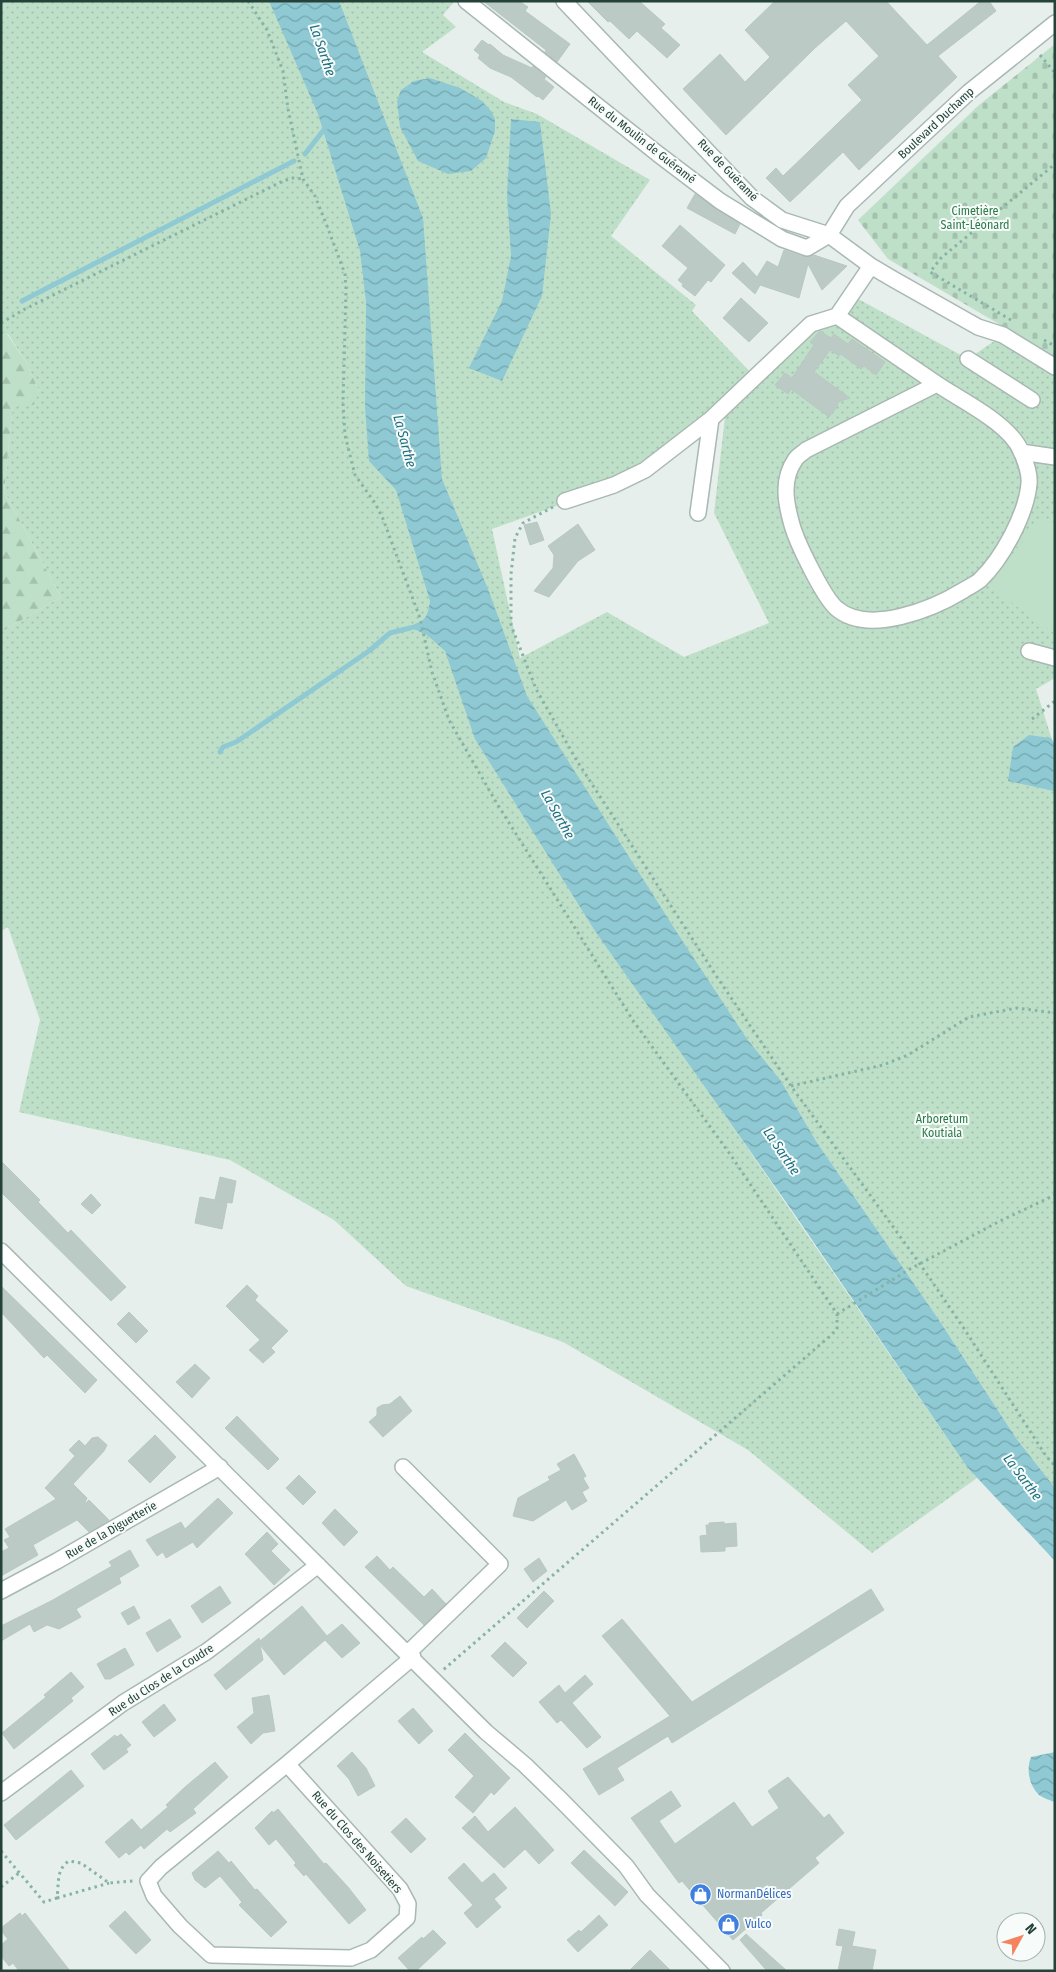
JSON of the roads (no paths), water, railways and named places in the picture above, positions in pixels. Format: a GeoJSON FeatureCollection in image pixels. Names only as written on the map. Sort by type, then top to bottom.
{"type":"FeatureCollection","features":[{"type":"Feature","properties":{"kind":"street","name":"Rue du Moulin de Guéramé"},"geometry":{"type":"LineString","coordinates":[[466,1],[720,201],[782,239],[807,248],[830,235]]}},
{"type":"Feature","properties":{"kind":"street","name":"Rue de Guéramé"},"geometry":{"type":"LineString","coordinates":[[564,1],[752,198],[782,220],[830,235],[871,266],[978,327],[1003,335],[1055,367]]}},
{"type":"Feature","properties":{"kind":"street","name":"Boulevard Duchamp"},"geometry":{"type":"LineString","coordinates":[[830,235],[847,206],[969,92],[1055,23]]}},
{"type":"Feature","properties":{"kind":"street"},"geometry":{"type":"LineString","coordinates":[[565,501],[614,486],[646,470],[711,419],[810,324],[837,316],[871,266]]}},
{"type":"Feature","properties":{"kind":"street"},"geometry":{"type":"LineString","coordinates":[[837,316],[1003,427],[1022,452],[1029,483],[1023,508],[1005,548],[979,581],[945,602],[901,618],[867,620],[850,615],[837,608],[820,587],[792,527],[785,486],[795,459],[806,450],[937,384]]}},
{"type":"Feature","properties":{"kind":"street"},"geometry":{"type":"LineString","coordinates":[[968,359],[1032,400]]}},
{"type":"Feature","properties":{"kind":"street"},"geometry":{"type":"LineString","coordinates":[[698,513],[711,419]]}},
{"type":"Feature","properties":{"kind":"street"},"geometry":{"type":"LineString","coordinates":[[1022,452],[1055,457]]}},
{"type":"Feature","properties":{"kind":"street"},"geometry":{"type":"LineString","coordinates":[[1029,651],[1055,658]]}},
{"type":"Feature","properties":{"kind":"street"},"geometry":{"type":"LineString","coordinates":[[1,1251],[411,1655],[486,1732],[525,1764],[626,1866],[647,1896],[722,1971]]}},
{"type":"Feature","properties":{"kind":"street","name":"Rue de la Diguetterie"},"geometry":{"type":"LineString","coordinates":[[1,1591],[220,1467]]}},
{"type":"Feature","properties":{"kind":"street"},"geometry":{"type":"LineString","coordinates":[[287,1764],[411,1655],[500,1564],[403,1467]]}},
{"type":"Feature","properties":{"kind":"street","name":"Rue du Clos de la Coudre"},"geometry":{"type":"LineString","coordinates":[[1,1793],[123,1703],[206,1652],[234,1632],[318,1565]]}},
{"type":"Feature","properties":{"kind":"street","name":"Rue du Clos des Noisetiers"},"geometry":{"type":"LineString","coordinates":[[287,1764],[400,1889],[408,1904],[407,1918],[371,1950],[351,1958],[212,1955],[180,1926],[154,1896],[148,1881],[161,1866],[287,1764]]}},
{"type":"Feature","properties":{"kind":"water","name":"La Sarthe"},"geometry":{"type":"Polygon","coordinates":[[[269,1],[339,1],[423,218],[442,479],[488,589],[527,696],[747,1039],[781,1081],[816,1141],[939,1320],[1016,1438],[1055,1488],[1055,1561],[967,1467],[793,1212],[595,931],[475,739],[445,651],[427,635],[416,630],[404,628],[423,620],[430,601],[396,490],[369,461],[365,407],[366,302],[360,251],[318,114],[269,1]]]}},
{"type":"Feature","properties":{"kind":"water"},"geometry":{"type":"Polygon","coordinates":[[[430,78],[460,88],[482,101],[495,119],[495,131],[486,158],[471,171],[448,174],[418,161],[400,127],[397,101],[401,90],[414,81],[430,78]]]}},
{"type":"Feature","properties":{"kind":"water"},"geometry":{"type":"Polygon","coordinates":[[[511,119],[540,122],[551,214],[542,296],[502,381],[469,368],[502,301],[511,256],[507,195],[511,119]]]}},
{"type":"Feature","properties":{"kind":"water"},"geometry":{"type":"Polygon","coordinates":[[[1029,735],[1051,738],[1055,745],[1054,791],[1008,781],[1013,747],[1029,735]]]}},
{"type":"Feature","properties":{"kind":"water"},"geometry":{"type":"Polygon","coordinates":[[[1055,1752],[1054,1802],[1039,1795],[1036,1791],[1031,1782],[1029,1767],[1031,1757],[1055,1752]]]}},
{"type":"Feature","properties":{"kind":"waterway"},"geometry":{"type":"LineString","coordinates":[[305,154],[326,127]]}},
{"type":"Feature","properties":{"kind":"waterway"},"geometry":{"type":"LineString","coordinates":[[22,301],[294,161]]}},
{"type":"Feature","properties":{"kind":"waterway"},"geometry":{"type":"LineString","coordinates":[[220,752],[223,747],[236,742],[369,651],[390,633],[410,628]]}},
{"type":"Feature","properties":{"kind":"place","name":"NormanDélices"},"geometry":{"type":"Point","coordinates":[701,1894]}},
{"type":"Feature","properties":{"kind":"place","name":"Vulco"},"geometry":{"type":"Point","coordinates":[729,1924]}},
{"type":"Feature","properties":{"kind":"park label","name":"Cimetière Saint-Léonard"},"geometry":{"type":"Point","coordinates":[975,218]}},
{"type":"Feature","properties":{"kind":"park label","name":"Arboretum Koutiala"},"geometry":{"type":"Point","coordinates":[942,1126]}}]}
